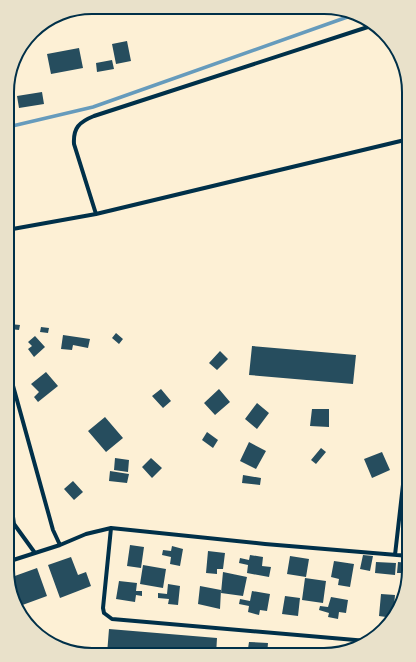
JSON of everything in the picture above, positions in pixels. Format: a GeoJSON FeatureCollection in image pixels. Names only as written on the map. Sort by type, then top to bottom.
{"type":"FeatureCollection","features":[{"type":"Feature","properties":{"kind":"street"},"geometry":{"type":"LineString","coordinates":[[96,214],[74,144],[74,135],[77,127],[85,120],[101,113],[368,27]]}},
{"type":"Feature","properties":{"kind":"street"},"geometry":{"type":"LineString","coordinates":[[14,229],[96,214],[402,141]]}},
{"type":"Feature","properties":{"kind":"street"},"geometry":{"type":"LineString","coordinates":[[14,389],[53,530],[60,545]]}},
{"type":"Feature","properties":{"kind":"street"},"geometry":{"type":"LineString","coordinates":[[395,554],[402,498]]}},
{"type":"Feature","properties":{"kind":"street"},"geometry":{"type":"LineString","coordinates":[[14,524],[35,553]]}},
{"type":"Feature","properties":{"kind":"street"},"geometry":{"type":"LineString","coordinates":[[111,528],[103,608],[104,613],[112,619],[358,640]]}},
{"type":"Feature","properties":{"kind":"street"},"geometry":{"type":"LineString","coordinates":[[14,560],[60,545],[86,534],[111,528],[265,544],[402,555]]}},
{"type":"Feature","properties":{"kind":"building"},"geometry":{"type":"Polygon","coordinates":[[[127,41],[131,61],[116,64],[112,44],[127,41]]]}},
{"type":"Feature","properties":{"kind":"building"},"geometry":{"type":"Polygon","coordinates":[[[79,48],[83,68],[51,74],[47,54],[79,48]]]}},
{"type":"Feature","properties":{"kind":"building"},"geometry":{"type":"Polygon","coordinates":[[[112,60],[114,69],[97,72],[96,63],[112,60]]]}},
{"type":"Feature","properties":{"kind":"building"},"geometry":{"type":"Polygon","coordinates":[[[42,92],[44,104],[19,108],[17,96],[42,92]]]}},
{"type":"Feature","properties":{"kind":"building"},"geometry":{"type":"Polygon","coordinates":[[[14,324],[20,325],[19,330],[14,329],[14,324]]]}},
{"type":"Feature","properties":{"kind":"building"},"geometry":{"type":"Polygon","coordinates":[[[41,327],[49,328],[48,333],[40,332],[41,327]]]}},
{"type":"Feature","properties":{"kind":"building"},"geometry":{"type":"Polygon","coordinates":[[[116,333],[123,339],[119,344],[112,338],[116,333]]]}},
{"type":"Feature","properties":{"kind":"building"},"geometry":{"type":"Polygon","coordinates":[[[63,335],[90,339],[88,348],[73,345],[72,350],[61,349],[63,335]]]}},
{"type":"Feature","properties":{"kind":"building"},"geometry":{"type":"Polygon","coordinates":[[[35,336],[45,347],[34,357],[28,349],[32,346],[28,342],[35,336]]]}},
{"type":"Feature","properties":{"kind":"building"},"geometry":{"type":"Polygon","coordinates":[[[252,346],[356,355],[353,384],[249,375],[252,346]]]}},
{"type":"Feature","properties":{"kind":"building"},"geometry":{"type":"Polygon","coordinates":[[[220,351],[228,359],[217,370],[209,363],[220,351]]]}},
{"type":"Feature","properties":{"kind":"building"},"geometry":{"type":"Polygon","coordinates":[[[46,372],[58,386],[38,402],[34,397],[39,392],[31,384],[46,372]]]}},
{"type":"Feature","properties":{"kind":"building"},"geometry":{"type":"Polygon","coordinates":[[[161,389],[171,401],[163,408],[152,396],[161,389]]]}},
{"type":"Feature","properties":{"kind":"building"},"geometry":{"type":"Polygon","coordinates":[[[219,389],[230,402],[215,415],[204,403],[219,389]]]}},
{"type":"Feature","properties":{"kind":"building"},"geometry":{"type":"Polygon","coordinates":[[[257,403],[269,413],[257,429],[245,419],[257,403]]]}},
{"type":"Feature","properties":{"kind":"building"},"geometry":{"type":"Polygon","coordinates":[[[312,409],[329,409],[329,427],[310,426],[312,409]]]}},
{"type":"Feature","properties":{"kind":"building"},"geometry":{"type":"Polygon","coordinates":[[[105,417],[123,438],[106,452],[88,431],[105,417]]]}},
{"type":"Feature","properties":{"kind":"building"},"geometry":{"type":"Polygon","coordinates":[[[207,432],[218,440],[213,448],[202,440],[207,432]]]}},
{"type":"Feature","properties":{"kind":"building"},"geometry":{"type":"Polygon","coordinates":[[[249,442],[266,451],[256,469],[240,461],[249,442]]]}},
{"type":"Feature","properties":{"kind":"building"},"geometry":{"type":"Polygon","coordinates":[[[321,448],[326,452],[316,464],[311,460],[321,448]]]}},
{"type":"Feature","properties":{"kind":"building"},"geometry":{"type":"Polygon","coordinates":[[[382,452],[390,470],[372,478],[364,459],[382,452]]]}},
{"type":"Feature","properties":{"kind":"building"},"geometry":{"type":"Polygon","coordinates":[[[115,458],[129,460],[128,472],[114,470],[115,458]]]}},
{"type":"Feature","properties":{"kind":"building"},"geometry":{"type":"Polygon","coordinates":[[[151,458],[162,468],[152,478],[142,467],[151,458]]]}},
{"type":"Feature","properties":{"kind":"building"},"geometry":{"type":"Polygon","coordinates":[[[110,471],[129,474],[127,483],[109,481],[110,471]]]}},
{"type":"Feature","properties":{"kind":"building"},"geometry":{"type":"Polygon","coordinates":[[[243,475],[261,478],[260,485],[242,483],[243,475]]]}},
{"type":"Feature","properties":{"kind":"building"},"geometry":{"type":"Polygon","coordinates":[[[73,481],[83,492],[74,500],[64,489],[73,481]]]}},
{"type":"Feature","properties":{"kind":"building"},"geometry":{"type":"Polygon","coordinates":[[[130,545],[144,547],[141,568],[127,566],[130,545]]]}},
{"type":"Feature","properties":{"kind":"building"},"geometry":{"type":"Polygon","coordinates":[[[172,546],[183,549],[180,566],[170,564],[171,557],[162,555],[163,550],[171,551],[172,546]]]}},
{"type":"Feature","properties":{"kind":"building"},"geometry":{"type":"Polygon","coordinates":[[[208,551],[225,553],[223,569],[217,569],[217,574],[206,573],[208,551]]]}},
{"type":"Feature","properties":{"kind":"building"},"geometry":{"type":"Polygon","coordinates":[[[250,555],[263,557],[262,566],[271,567],[269,577],[247,573],[248,565],[239,563],[240,558],[249,560],[250,555]]]}},
{"type":"Feature","properties":{"kind":"building"},"geometry":{"type":"Polygon","coordinates":[[[363,555],[373,556],[370,571],[360,569],[363,555]]]}},
{"type":"Feature","properties":{"kind":"building"},"geometry":{"type":"Polygon","coordinates":[[[290,556],[309,559],[306,577],[287,574],[290,556]]]}},
{"type":"Feature","properties":{"kind":"building"},"geometry":{"type":"Polygon","coordinates":[[[71,557],[78,575],[86,572],[91,586],[60,598],[48,565],[71,557]]]}},
{"type":"Feature","properties":{"kind":"building"},"geometry":{"type":"Polygon","coordinates":[[[334,561],[354,564],[350,587],[338,585],[339,579],[331,577],[334,561]]]}},
{"type":"Feature","properties":{"kind":"building"},"geometry":{"type":"Polygon","coordinates":[[[376,562],[396,563],[395,575],[375,573],[376,562]]]}},
{"type":"Feature","properties":{"kind":"building"},"geometry":{"type":"Polygon","coordinates":[[[398,562],[402,562],[402,573],[397,573],[398,562]]]}},
{"type":"Feature","properties":{"kind":"building"},"geometry":{"type":"Polygon","coordinates":[[[143,565],[166,569],[163,588],[140,584],[143,565]]]}},
{"type":"Feature","properties":{"kind":"building"},"geometry":{"type":"Polygon","coordinates":[[[37,568],[47,596],[22,605],[15,585],[15,576],[37,568]]]}},
{"type":"Feature","properties":{"kind":"building"},"geometry":{"type":"Polygon","coordinates":[[[223,572],[247,577],[243,596],[221,593],[223,572]]]}},
{"type":"Feature","properties":{"kind":"building"},"geometry":{"type":"Polygon","coordinates":[[[305,578],[326,581],[323,603],[302,600],[305,578]]]}},
{"type":"Feature","properties":{"kind":"building"},"geometry":{"type":"Polygon","coordinates":[[[119,581],[137,583],[136,591],[142,591],[142,596],[136,595],[135,602],[116,599],[119,581]]]}},
{"type":"Feature","properties":{"kind":"building"},"geometry":{"type":"Polygon","coordinates":[[[168,584],[180,586],[178,605],[168,604],[169,599],[158,598],[158,593],[167,594],[168,584]]]}},
{"type":"Feature","properties":{"kind":"building"},"geometry":{"type":"Polygon","coordinates":[[[200,586],[221,590],[220,609],[198,604],[200,586]]]}},
{"type":"Feature","properties":{"kind":"building"},"geometry":{"type":"Polygon","coordinates":[[[252,591],[270,594],[267,611],[260,610],[259,615],[248,612],[249,606],[239,604],[240,599],[250,601],[252,591]]]}},
{"type":"Feature","properties":{"kind":"building"},"geometry":{"type":"Polygon","coordinates":[[[381,594],[395,595],[394,605],[387,617],[379,616],[381,594]]]}},
{"type":"Feature","properties":{"kind":"building"},"geometry":{"type":"Polygon","coordinates":[[[285,596],[300,598],[298,616],[282,614],[285,596]]]}},
{"type":"Feature","properties":{"kind":"building"},"geometry":{"type":"Polygon","coordinates":[[[331,597],[348,600],[346,613],[339,612],[338,619],[328,617],[329,613],[319,610],[320,606],[328,607],[331,597]]]}},
{"type":"Feature","properties":{"kind":"building"},"geometry":{"type":"Polygon","coordinates":[[[109,629],[217,638],[216,648],[107,648],[109,629]]]}},
{"type":"Feature","properties":{"kind":"building"},"geometry":{"type":"Polygon","coordinates":[[[249,642],[268,643],[268,648],[248,648],[249,642]]]}},
{"type":"Feature","properties":{"kind":"waterway"},"geometry":{"type":"LineString","coordinates":[[14,126],[93,107],[346,18]]}}]}
